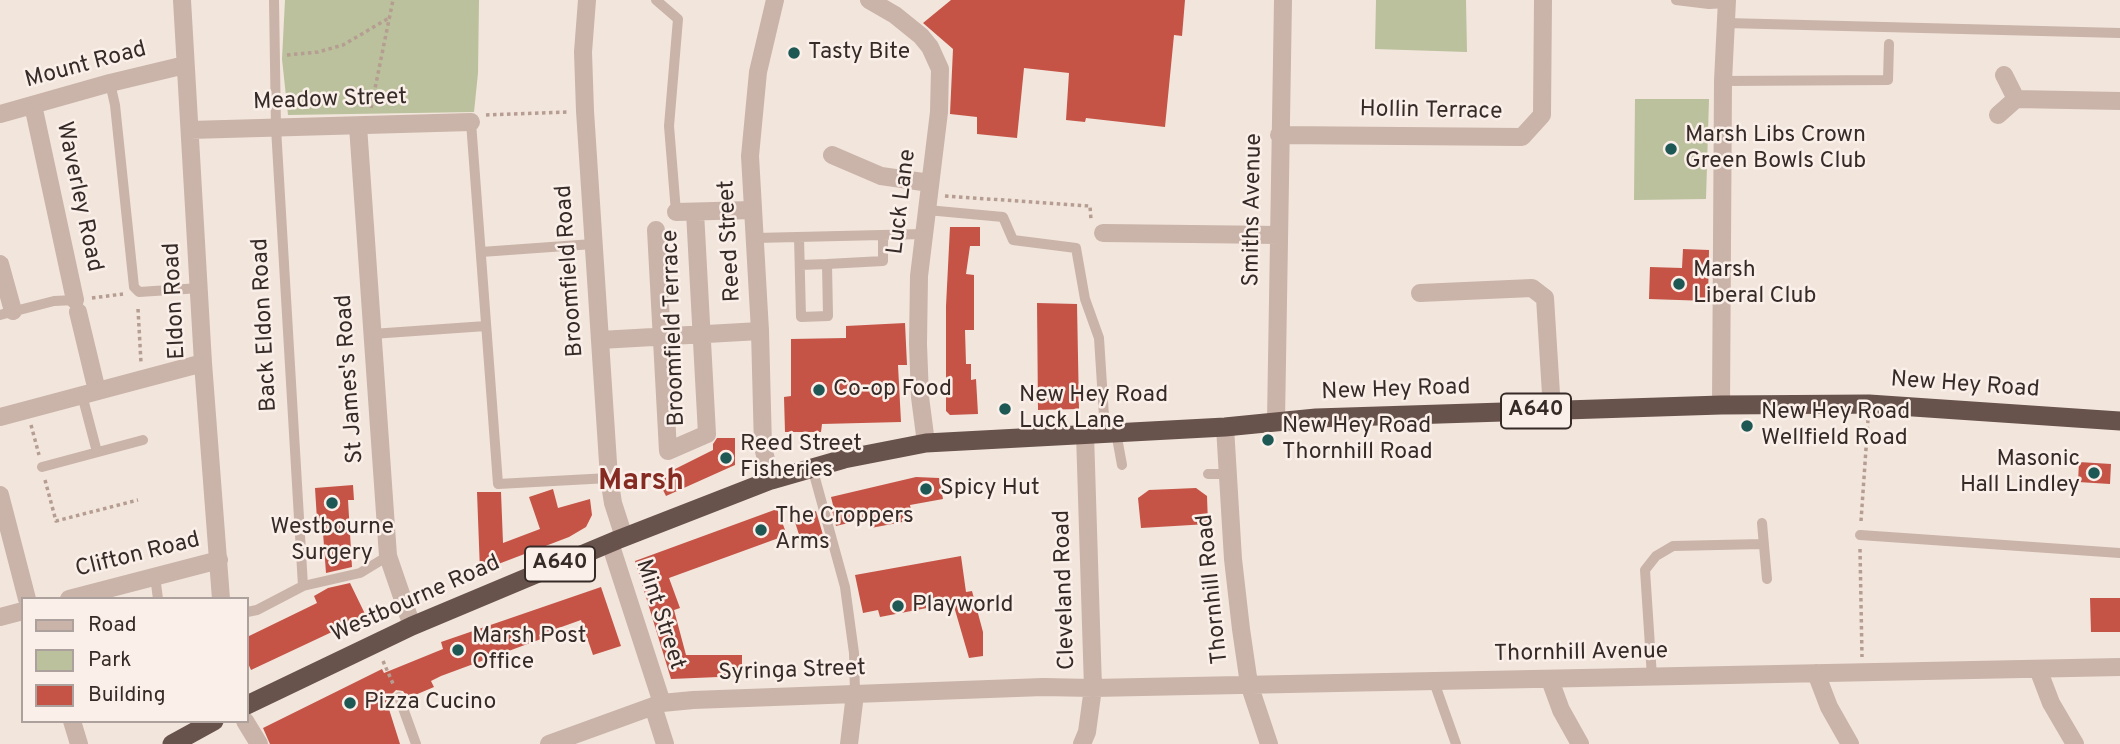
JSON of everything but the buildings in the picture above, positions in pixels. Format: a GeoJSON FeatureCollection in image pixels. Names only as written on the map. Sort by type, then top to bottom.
{"type":"FeatureCollection","features":[{"type":"Feature","properties":{"kind":"highway","name":"New Hey Road"},"geometry":{"type":"LineString","coordinates":[[884,450],[926,443],[1225,427],[1316,418],[1721,405],[1869,404],[2120,421]]}},
{"type":"Feature","properties":{"kind":"highway","name":"Westbourne Road"},"geometry":{"type":"LineString","coordinates":[[248,705],[411,626],[617,540],[771,480],[884,450]]}},
{"type":"Feature","properties":{"kind":"highway"},"geometry":{"type":"LineString","coordinates":[[172,744],[210,723]]}},
{"type":"Feature","properties":{"kind":"street","name":"Eldon Road"},"geometry":{"type":"LineString","coordinates":[[182,0],[203,363],[221,597]]}},
{"type":"Feature","properties":{"kind":"street","name":"Broomfield Road"},"geometry":{"type":"LineString","coordinates":[[587,0],[583,52],[585,111],[609,478],[617,540]]}},
{"type":"Feature","properties":{"kind":"street","name":"Reed Street"},"geometry":{"type":"LineString","coordinates":[[771,480],[763,447],[760,331],[750,156],[758,72],[775,0]]}},
{"type":"Feature","properties":{"kind":"street","name":"Luck Lane"},"geometry":{"type":"LineString","coordinates":[[869,0],[895,15],[921,36],[930,47],[940,69],[939,159],[928,196],[919,276],[920,397],[926,443]]}},
{"type":"Feature","properties":{"kind":"street","name":"Smiths Avenue"},"geometry":{"type":"LineString","coordinates":[[1276,421],[1283,0]]}},
{"type":"Feature","properties":{"kind":"street","name":"Hollin Terrace"},"geometry":{"type":"LineString","coordinates":[[1279,135],[1522,137],[1542,115],[1543,0]]}},
{"type":"Feature","properties":{"kind":"street"},"geometry":{"type":"LineString","coordinates":[[1721,405],[1727,1]]}},
{"type":"Feature","properties":{"kind":"street","name":"Mount Road"},"geometry":{"type":"LineString","coordinates":[[0,114],[185,65]]}},
{"type":"Feature","properties":{"kind":"street"},"geometry":{"type":"LineString","coordinates":[[2004,75],[2016,99]]}},
{"type":"Feature","properties":{"kind":"street"},"geometry":{"type":"LineString","coordinates":[[1998,115],[2016,99],[2120,101]]}},
{"type":"Feature","properties":{"kind":"street","name":"Waverley Road"},"geometry":{"type":"LineString","coordinates":[[33,105],[77,306],[89,393]]}},
{"type":"Feature","properties":{"kind":"street","name":"Meadow Street"},"geometry":{"type":"LineString","coordinates":[[190,130],[471,122]]}},
{"type":"Feature","properties":{"kind":"street","name":"St James's Road"},"geometry":{"type":"LineString","coordinates":[[363,125],[372,334],[388,556],[411,626]]}},
{"type":"Feature","properties":{"kind":"street"},"geometry":{"type":"LineString","coordinates":[[832,155],[928,196]]}},
{"type":"Feature","properties":{"kind":"street"},"geometry":{"type":"LineString","coordinates":[[676,212],[753,210]]}},
{"type":"Feature","properties":{"kind":"street","name":"Broomfield Terrace"},"geometry":{"type":"LineString","coordinates":[[656,230],[668,451],[706,434],[695,212]]}},
{"type":"Feature","properties":{"kind":"street"},"geometry":{"type":"LineString","coordinates":[[1103,233],[1279,235]]}},
{"type":"Feature","properties":{"kind":"street"},"geometry":{"type":"LineString","coordinates":[[0,264],[6,313]]}},
{"type":"Feature","properties":{"kind":"street"},"geometry":{"type":"LineString","coordinates":[[1420,293],[1532,288],[1545,298],[1552,410]]}},
{"type":"Feature","properties":{"kind":"street"},"geometry":{"type":"LineString","coordinates":[[600,340],[760,331]]}},
{"type":"Feature","properties":{"kind":"street"},"geometry":{"type":"LineString","coordinates":[[0,417],[203,363]]}},
{"type":"Feature","properties":{"kind":"street","name":"Thornhill Road"},"geometry":{"type":"LineString","coordinates":[[1225,427],[1233,559],[1249,684],[1269,744]]}},
{"type":"Feature","properties":{"kind":"street","name":"Cleveland Road"},"geometry":{"type":"LineString","coordinates":[[1082,744],[1087,732],[1093,688],[1085,434]]}},
{"type":"Feature","properties":{"kind":"street"},"geometry":{"type":"LineString","coordinates":[[0,495],[26,597]]}},
{"type":"Feature","properties":{"kind":"street","name":"Mint Street"},"geometry":{"type":"LineString","coordinates":[[617,540],[665,744]]}},
{"type":"Feature","properties":{"kind":"street","name":"Clifton Road"},"geometry":{"type":"LineString","coordinates":[[76,597],[219,560]]}},
{"type":"Feature","properties":{"kind":"street"},"geometry":{"type":"LineString","coordinates":[[0,617],[21,612]]}},
{"type":"Feature","properties":{"kind":"street","name":"Thornhill Avenue"},"geometry":{"type":"LineString","coordinates":[[1044,687],[1550,680],[2120,667]]}},
{"type":"Feature","properties":{"kind":"street"},"geometry":{"type":"LineString","coordinates":[[2038,669],[2051,703],[2075,744]]}},
{"type":"Feature","properties":{"kind":"street"},"geometry":{"type":"LineString","coordinates":[[1816,673],[1829,707],[1850,744]]}},
{"type":"Feature","properties":{"kind":"street"},"geometry":{"type":"LineString","coordinates":[[1550,680],[1580,744]]}},
{"type":"Feature","properties":{"kind":"street","name":"Syringa Street"},"geometry":{"type":"LineString","coordinates":[[549,744],[657,705],[692,700],[1044,687]]}},
{"type":"Feature","properties":{"kind":"street"},"geometry":{"type":"LineString","coordinates":[[849,744],[855,694]]}},
{"type":"Feature","properties":{"kind":"street"},"geometry":{"type":"LineString","coordinates":[[73,723],[79,744]]}},
{"type":"Feature","properties":{"kind":"street"},"geometry":{"type":"LineString","coordinates":[[246,723],[259,744]]}},
{"type":"Feature","properties":{"kind":"lane","name":"Back Eldon Road"},"geometry":{"type":"LineString","coordinates":[[274,0],[276,128],[303,586]]}},
{"type":"Feature","properties":{"kind":"lane"},"geometry":{"type":"LineString","coordinates":[[656,0],[678,19],[669,127],[676,212]]}},
{"type":"Feature","properties":{"kind":"lane"},"geometry":{"type":"LineString","coordinates":[[1676,0],[1709,4],[1727,1]]}},
{"type":"Feature","properties":{"kind":"lane"},"geometry":{"type":"LineString","coordinates":[[1726,23],[2120,33]]}},
{"type":"Feature","properties":{"kind":"lane"},"geometry":{"type":"LineString","coordinates":[[1724,81],[1888,80],[1889,44]]}},
{"type":"Feature","properties":{"kind":"lane"},"geometry":{"type":"LineString","coordinates":[[110,83],[116,105],[134,287],[139,292],[200,288]]}},
{"type":"Feature","properties":{"kind":"lane"},"geometry":{"type":"LineString","coordinates":[[471,122],[498,484],[609,478]]}},
{"type":"Feature","properties":{"kind":"lane"},"geometry":{"type":"LineString","coordinates":[[928,196],[1003,217],[1013,240],[1076,248],[1085,299],[1099,338],[1111,432],[1122,465]]}},
{"type":"Feature","properties":{"kind":"lane"},"geometry":{"type":"LineString","coordinates":[[755,239],[924,234]]}},
{"type":"Feature","properties":{"kind":"lane"},"geometry":{"type":"LineString","coordinates":[[800,265],[883,261],[883,235]]}},
{"type":"Feature","properties":{"kind":"lane"},"geometry":{"type":"LineString","coordinates":[[799,237],[801,317],[828,316],[827,264]]}},
{"type":"Feature","properties":{"kind":"lane"},"geometry":{"type":"LineString","coordinates":[[481,252],[593,244]]}},
{"type":"Feature","properties":{"kind":"lane"},"geometry":{"type":"LineString","coordinates":[[6,313],[54,301],[77,306]]}},
{"type":"Feature","properties":{"kind":"lane"},"geometry":{"type":"LineString","coordinates":[[372,334],[486,326]]}},
{"type":"Feature","properties":{"kind":"lane"},"geometry":{"type":"LineString","coordinates":[[89,393],[97,452]]}},
{"type":"Feature","properties":{"kind":"lane"},"geometry":{"type":"LineString","coordinates":[[42,467],[143,440]]}},
{"type":"Feature","properties":{"kind":"lane"},"geometry":{"type":"LineString","coordinates":[[812,467],[846,601],[854,653],[855,694]]}},
{"type":"Feature","properties":{"kind":"lane"},"geometry":{"type":"LineString","coordinates":[[1208,474],[1228,474]]}},
{"type":"Feature","properties":{"kind":"lane"},"geometry":{"type":"LineString","coordinates":[[1762,523],[1767,579]]}},
{"type":"Feature","properties":{"kind":"lane"},"geometry":{"type":"LineString","coordinates":[[1860,535],[2120,553]]}},
{"type":"Feature","properties":{"kind":"lane"},"geometry":{"type":"LineString","coordinates":[[1652,677],[1645,570],[1656,556],[1673,547],[1762,544]]}},
{"type":"Feature","properties":{"kind":"lane"},"geometry":{"type":"LineString","coordinates":[[248,612],[257,610],[303,586],[360,573],[388,556]]}},
{"type":"Feature","properties":{"kind":"lane"},"geometry":{"type":"LineString","coordinates":[[155,576],[158,597]]}},
{"type":"Feature","properties":{"kind":"lane"},"geometry":{"type":"LineString","coordinates":[[1434,682],[1456,744]]}},
{"type":"Feature","properties":{"kind":"lane"},"geometry":{"type":"LineString","coordinates":[[399,697],[416,744]]}},
{"type":"Feature","properties":{"kind":"path"},"geometry":{"type":"LineString","coordinates":[[363,125],[393,0]]}},
{"type":"Feature","properties":{"kind":"path"},"geometry":{"type":"LineString","coordinates":[[275,56],[343,45],[389,18]]}},
{"type":"Feature","properties":{"kind":"path"},"geometry":{"type":"LineString","coordinates":[[471,122],[480,116],[585,111]]}},
{"type":"Feature","properties":{"kind":"path"},"geometry":{"type":"LineString","coordinates":[[928,196],[1090,206],[1091,232],[1103,233]]}},
{"type":"Feature","properties":{"kind":"path"},"geometry":{"type":"LineString","coordinates":[[77,306],[139,292]]}},
{"type":"Feature","properties":{"kind":"path"},"geometry":{"type":"LineString","coordinates":[[138,309],[142,379]]}},
{"type":"Feature","properties":{"kind":"path"},"geometry":{"type":"LineString","coordinates":[[27,410],[56,520],[138,500]]}},
{"type":"Feature","properties":{"kind":"green space"},"geometry":{"type":"Polygon","coordinates":[[[285,0],[479,0],[478,73],[474,112],[288,115],[282,59],[285,0]]]}},
{"type":"Feature","properties":{"kind":"green space"},"geometry":{"type":"Polygon","coordinates":[[[1376,0],[1466,0],[1467,52],[1375,49],[1376,0]]]}},
{"type":"Feature","properties":{"kind":"green space","name":"Marsh Libs Crown Green Bowls Club"},"geometry":{"type":"Polygon","coordinates":[[[1635,99],[1709,99],[1706,199],[1634,200],[1635,99]]]}},
{"type":"Feature","properties":{"kind":"place","name":"Tasty Bite"},"geometry":{"type":"Point","coordinates":[794,53]}},
{"type":"Feature","properties":{"kind":"place","name":"Marsh Libs Crown Green Bowls Club"},"geometry":{"type":"Point","coordinates":[1671,149]}},
{"type":"Feature","properties":{"kind":"place","name":"Marsh Liberal Club"},"geometry":{"type":"Point","coordinates":[1679,284]}},
{"type":"Feature","properties":{"kind":"place","name":"Co-op Food"},"geometry":{"type":"Point","coordinates":[819,390]}},
{"type":"Feature","properties":{"kind":"place","name":"New Hey Road Luck Lane"},"geometry":{"type":"Point","coordinates":[1005,409]}},
{"type":"Feature","properties":{"kind":"place","name":"New Hey Road Wellfield Road"},"geometry":{"type":"Point","coordinates":[1747,426]}},
{"type":"Feature","properties":{"kind":"place","name":"New Hey Road Thornhill Road"},"geometry":{"type":"Point","coordinates":[1268,440]}},
{"type":"Feature","properties":{"kind":"place","name":"Reed Street Fisheries"},"geometry":{"type":"Point","coordinates":[726,458]}},
{"type":"Feature","properties":{"kind":"place","name":"Masonic Hall Lindley"},"geometry":{"type":"Point","coordinates":[2094,473]}},
{"type":"Feature","properties":{"kind":"place","name":"Spicy Hut"},"geometry":{"type":"Point","coordinates":[926,489]}},
{"type":"Feature","properties":{"kind":"place","name":"Westbourne Surgery"},"geometry":{"type":"Point","coordinates":[332,503]}},
{"type":"Feature","properties":{"kind":"place","name":"The Croppers Arms"},"geometry":{"type":"Point","coordinates":[761,530]}},
{"type":"Feature","properties":{"kind":"place","name":"Playworld"},"geometry":{"type":"Point","coordinates":[898,606]}},
{"type":"Feature","properties":{"kind":"place","name":"Marsh Post Office"},"geometry":{"type":"Point","coordinates":[458,650]}},
{"type":"Feature","properties":{"kind":"place","name":"Pizza Cucino"},"geometry":{"type":"Point","coordinates":[350,703]}},
{"type":"Feature","properties":{"kind":"district","name":"Marsh"},"geometry":{"type":"Point","coordinates":[641,483]}}]}
